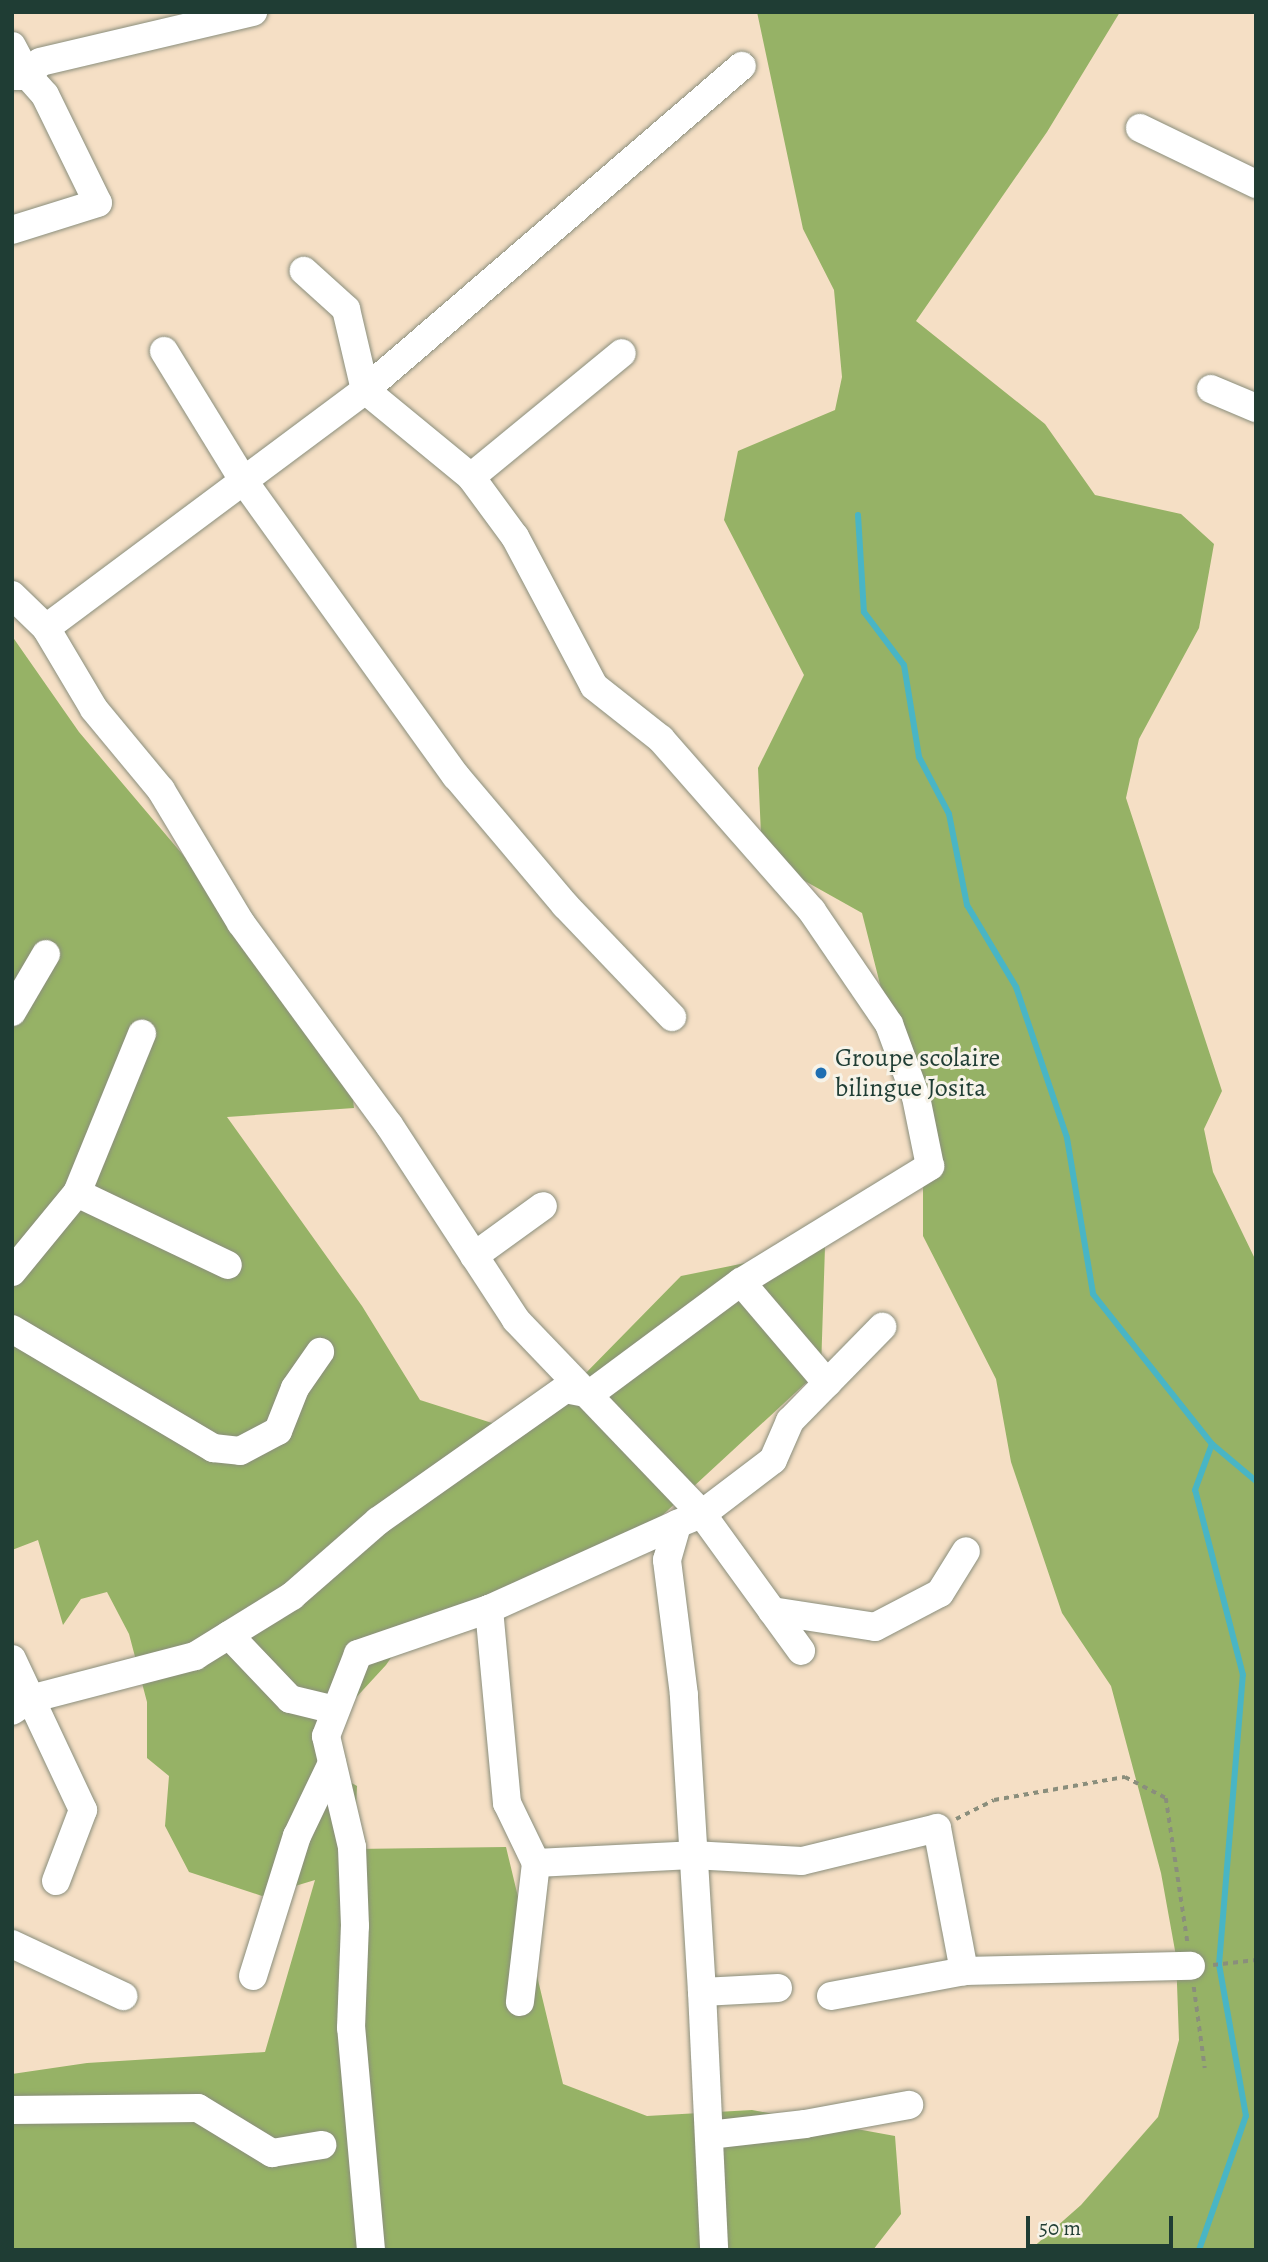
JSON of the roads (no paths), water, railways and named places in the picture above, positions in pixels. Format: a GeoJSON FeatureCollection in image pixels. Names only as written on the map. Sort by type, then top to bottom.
{"type":"FeatureCollection","features":[{"type":"Feature","properties":{"kind":"street"},"geometry":{"type":"LineString","coordinates":[[20,76],[40,62],[253,12]]}},
{"type":"Feature","properties":{"kind":"street"},"geometry":{"type":"LineString","coordinates":[[12,46],[20,76],[45,95],[97,203],[12,230]]}},
{"type":"Feature","properties":{"kind":"street"},"geometry":{"type":"LineString","coordinates":[[46,628],[365,390],[742,66]]}},
{"type":"Feature","properties":{"kind":"street"},"geometry":{"type":"LineString","coordinates":[[1140,128],[1256,184]]}},
{"type":"Feature","properties":{"kind":"street"},"geometry":{"type":"LineString","coordinates":[[21,1705],[195,1656],[292,1596],[378,1521],[565,1389],[590,1394],[741,1282],[930,1166],[916,1097],[890,1024],[812,911],[661,739],[594,686],[514,537],[471,477],[365,390],[346,309],[304,271]]}},
{"type":"Feature","properties":{"kind":"street"},"geometry":{"type":"LineString","coordinates":[[163,351],[243,480],[456,776],[565,905],[673,1017]]}},
{"type":"Feature","properties":{"kind":"street"},"geometry":{"type":"LineString","coordinates":[[471,477],[622,354]]}},
{"type":"Feature","properties":{"kind":"street"},"geometry":{"type":"LineString","coordinates":[[1211,388],[1256,408]]}},
{"type":"Feature","properties":{"kind":"street"},"geometry":{"type":"LineString","coordinates":[[12,595],[46,628],[94,709],[161,790],[241,923],[389,1125],[516,1320],[590,1394],[689,1519],[772,1611],[801,1651]]}},
{"type":"Feature","properties":{"kind":"street"},"geometry":{"type":"LineString","coordinates":[[12,1012],[46,954]]}},
{"type":"Feature","properties":{"kind":"street"},"geometry":{"type":"LineString","coordinates":[[12,1272],[78,1192],[142,1034]]}},
{"type":"Feature","properties":{"kind":"street"},"geometry":{"type":"LineString","coordinates":[[78,1192],[228,1265]]}},
{"type":"Feature","properties":{"kind":"street"},"geometry":{"type":"LineString","coordinates":[[474,1256],[543,1206]]}},
{"type":"Feature","properties":{"kind":"street"},"geometry":{"type":"LineString","coordinates":[[741,1282],[827,1383]]}},
{"type":"Feature","properties":{"kind":"street"},"geometry":{"type":"LineString","coordinates":[[370,2250],[351,2028],[355,1926],[352,1847],[326,1736],[358,1654],[489,1609],[689,1519],[773,1460],[790,1422],[882,1327]]}},
{"type":"Feature","properties":{"kind":"street"},"geometry":{"type":"LineString","coordinates":[[12,1329],[213,1448],[240,1451],[278,1431],[295,1388],[320,1352]]}},
{"type":"Feature","properties":{"kind":"street"},"geometry":{"type":"LineString","coordinates":[[689,1519],[667,1560],[684,1695],[714,2250]]}},
{"type":"Feature","properties":{"kind":"street"},"geometry":{"type":"LineString","coordinates":[[772,1611],[875,1627],[940,1593],[965,1552]]}},
{"type":"Feature","properties":{"kind":"street"},"geometry":{"type":"LineString","coordinates":[[489,1609],[507,1803],[536,1863],[520,2003]]}},
{"type":"Feature","properties":{"kind":"street"},"geometry":{"type":"LineString","coordinates":[[229,1635],[290,1699],[335,1710]]}},
{"type":"Feature","properties":{"kind":"street"},"geometry":{"type":"LineString","coordinates":[[12,1659],[21,1705],[83,1810],[56,1881]]}},
{"type":"Feature","properties":{"kind":"street"},"geometry":{"type":"LineString","coordinates":[[253,1976],[298,1836],[332,1763]]}},
{"type":"Feature","properties":{"kind":"street"},"geometry":{"type":"LineString","coordinates":[[536,1863],[692,1855],[802,1861],[937,1828],[964,1971]]}},
{"type":"Feature","properties":{"kind":"street"},"geometry":{"type":"LineString","coordinates":[[12,1944],[122,1996]]}},
{"type":"Feature","properties":{"kind":"street"},"geometry":{"type":"LineString","coordinates":[[831,1996],[964,1971],[1191,1966]]}},
{"type":"Feature","properties":{"kind":"street"},"geometry":{"type":"LineString","coordinates":[[702,1992],[778,1988]]}},
{"type":"Feature","properties":{"kind":"street"},"geometry":{"type":"LineString","coordinates":[[709,2135],[805,2124],[909,2105]]}},
{"type":"Feature","properties":{"kind":"street"},"geometry":{"type":"LineString","coordinates":[[12,2110],[198,2108],[272,2153],[322,2145]]}},
{"type":"Feature","properties":{"kind":"waterway"},"geometry":{"type":"LineString","coordinates":[[858,515],[864,612],[904,665],[919,757],[949,814],[967,905],[1016,987],[1067,1138],[1093,1294],[1212,1444],[1256,1481]]}},
{"type":"Feature","properties":{"kind":"waterway"},"geometry":{"type":"LineString","coordinates":[[1199,2250],[1246,2116],[1219,1965],[1243,1675],[1195,1490],[1212,1444]]}},
{"type":"Feature","properties":{"kind":"place","name":"Groupe scolaire bilingue Josita"},"geometry":{"type":"Point","coordinates":[821,1073]}}]}
